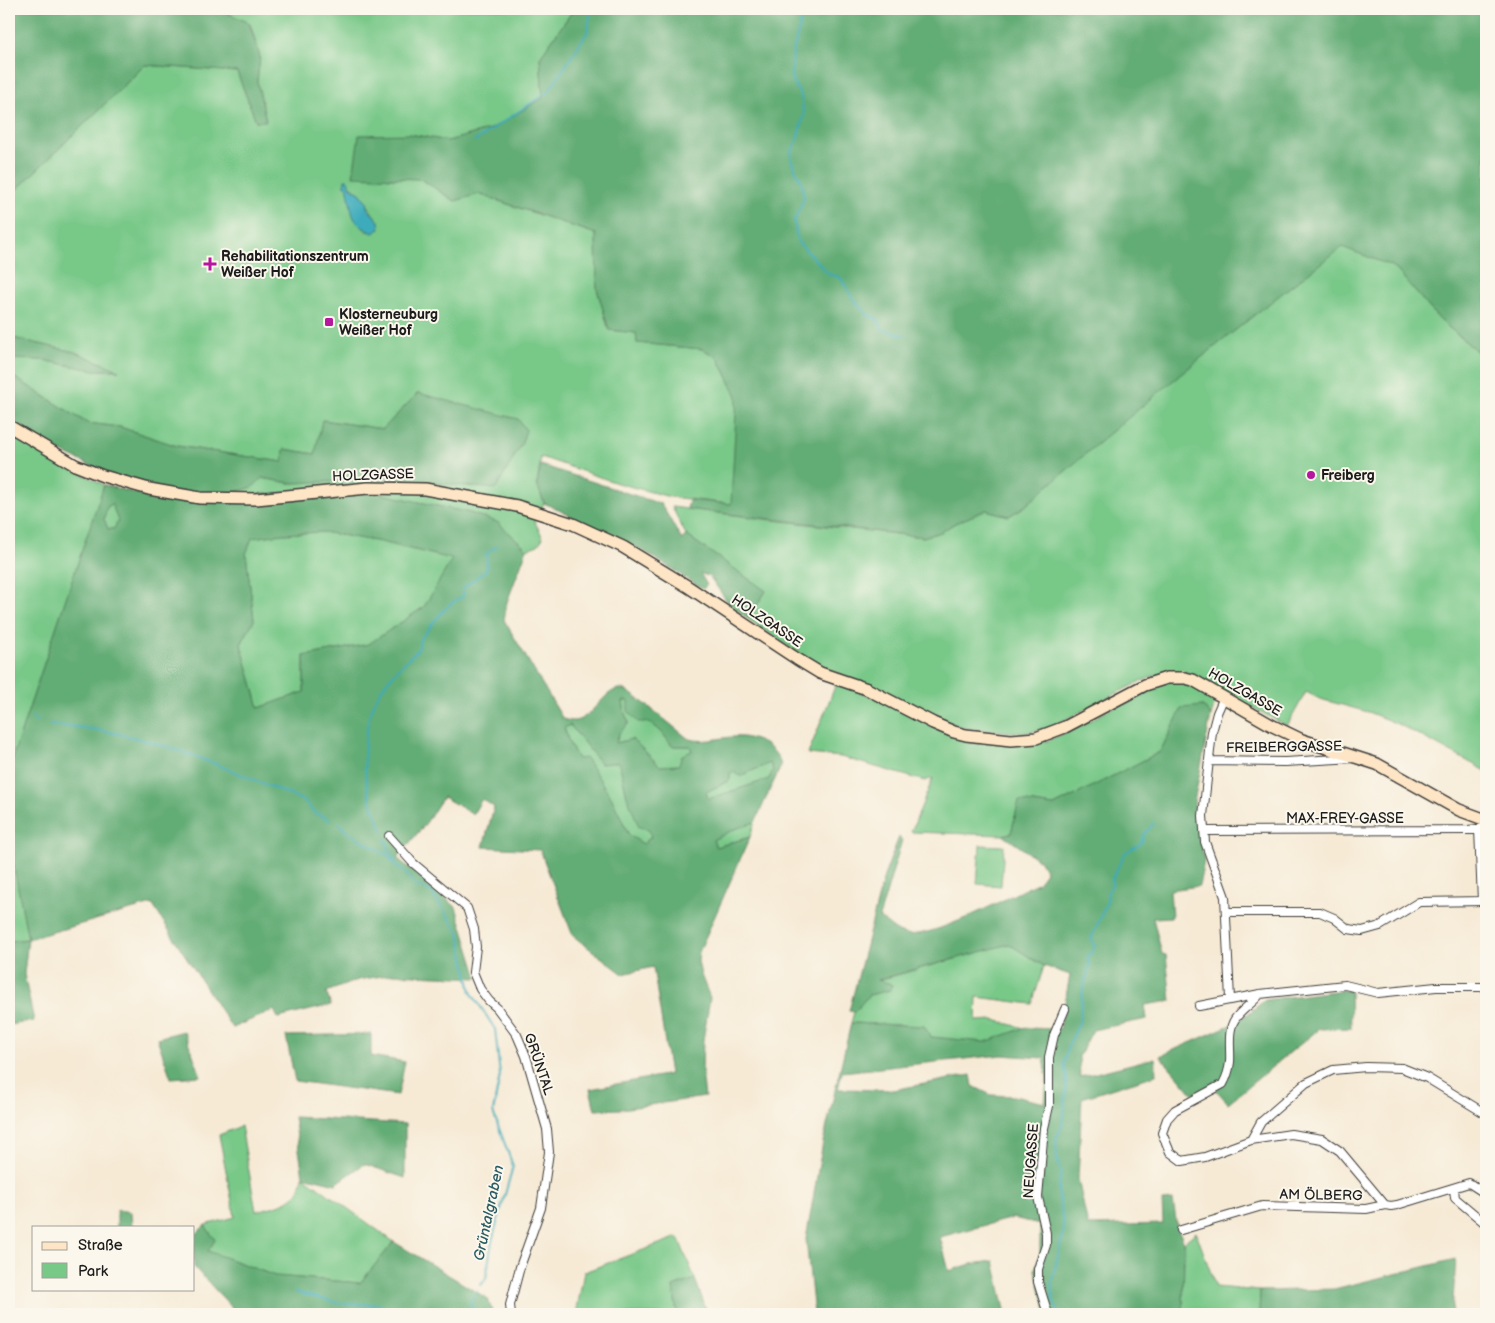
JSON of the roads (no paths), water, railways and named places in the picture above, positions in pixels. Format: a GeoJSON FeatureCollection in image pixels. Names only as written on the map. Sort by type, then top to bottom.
{"type":"FeatureCollection","features":[{"type":"Feature","properties":{"kind":"street","name":"HOLZGASSE"},"geometry":{"type":"LineString","coordinates":[[9,426],[75,464],[103,476],[149,489],[200,498],[256,499],[377,488],[425,489],[516,506],[572,524],[623,547],[687,586],[790,655],[820,672],[874,692],[933,724],[966,735],[1011,740],[1036,738],[1065,727],[1145,685],[1167,678],[1193,680],[1273,726],[1312,744],[1377,764],[1468,814],[1484,826]]}},
{"type":"Feature","properties":{"kind":"street"},"geometry":{"type":"LineString","coordinates":[[1224,697],[1214,723],[1205,789],[1204,831],[1208,851],[1224,892],[1230,1000]]}},
{"type":"Feature","properties":{"kind":"street"},"geometry":{"type":"LineString","coordinates":[[1311,761],[1312,744]]}},
{"type":"Feature","properties":{"kind":"street","name":"FREIBERGGASSE"},"geometry":{"type":"LineString","coordinates":[[1209,761],[1285,762],[1359,758]]}},
{"type":"Feature","properties":{"kind":"street"},"geometry":{"type":"LineString","coordinates":[[1468,814],[1468,830]]}},
{"type":"Feature","properties":{"kind":"street"},"geometry":{"type":"LineString","coordinates":[[1226,912],[1320,912],[1334,918],[1348,929],[1362,931],[1380,926],[1419,902],[1484,901],[1484,826]]}},
{"type":"Feature","properties":{"kind":"street","name":"MAX-FREY-GASSE"},"geometry":{"type":"LineString","coordinates":[[1204,831],[1468,830],[1484,826]]}},
{"type":"Feature","properties":{"kind":"street","name":"GRÜNTAL"},"geometry":{"type":"LineString","coordinates":[[388,836],[413,863],[467,908],[474,929],[476,947],[473,972],[480,989],[497,1008],[516,1035],[526,1056],[547,1129],[549,1152],[541,1208],[520,1267],[510,1306],[511,1314]]}},
{"type":"Feature","properties":{"kind":"street"},"geometry":{"type":"LineString","coordinates":[[1199,1006],[1260,994],[1345,985],[1378,993],[1436,987],[1486,987]]}},
{"type":"Feature","properties":{"kind":"street"},"geometry":{"type":"LineString","coordinates":[[1260,994],[1234,1020],[1230,1035],[1230,1061],[1223,1084],[1175,1110],[1167,1119],[1162,1133],[1170,1152],[1182,1161],[1205,1157],[1251,1140],[1291,1134],[1322,1139],[1340,1151],[1385,1205]]}},
{"type":"Feature","properties":{"kind":"street","name":"NEUGASSE"},"geometry":{"type":"LineString","coordinates":[[1048,1314],[1038,1282],[1038,1269],[1046,1245],[1046,1233],[1038,1197],[1044,1128],[1049,1106],[1049,1057],[1054,1035],[1065,1009]]}},
{"type":"Feature","properties":{"kind":"street"},"geometry":{"type":"LineString","coordinates":[[1251,1140],[1261,1122],[1306,1084],[1333,1070],[1366,1067],[1402,1068],[1427,1078],[1486,1114]]}},
{"type":"Feature","properties":{"kind":"street"},"geometry":{"type":"LineString","coordinates":[[533,1114],[541,1110]]}},
{"type":"Feature","properties":{"kind":"street","name":"AM ÖLBERG"},"geometry":{"type":"LineString","coordinates":[[1181,1230],[1262,1206],[1366,1209],[1385,1205],[1397,1205],[1470,1183],[1486,1194]]}},
{"type":"Feature","properties":{"kind":"street"},"geometry":{"type":"LineString","coordinates":[[1454,1189],[1455,1198],[1486,1224]]}},
{"type":"Feature","properties":{"kind":"water"},"geometry":{"type":"Polygon","coordinates":[[[345,179],[367,202],[369,210],[379,221],[380,229],[373,233],[362,227],[355,220],[347,186],[344,185],[345,179]]]}},
{"type":"Feature","properties":{"kind":"waterway"},"geometry":{"type":"LineString","coordinates":[[475,141],[549,91],[587,33],[591,9]]}},
{"type":"Feature","properties":{"kind":"waterway"},"geometry":{"type":"LineString","coordinates":[[804,9],[793,52],[791,78],[801,96],[804,115],[796,143],[791,152],[792,162],[802,184],[804,198],[794,221],[798,242],[829,274],[841,278],[853,299],[869,316],[878,319],[882,329],[904,335]]}},
{"type":"Feature","properties":{"kind":"waterway"},"geometry":{"type":"LineString","coordinates":[[383,831],[370,800],[366,782],[366,739],[371,711],[376,699],[391,676],[419,648],[420,639],[451,604],[464,596],[462,589],[487,569],[486,554],[497,546]]}},
{"type":"Feature","properties":{"kind":"waterway"},"geometry":{"type":"LineString","coordinates":[[31,717],[38,722]]}},
{"type":"Feature","properties":{"kind":"waterway"},"geometry":{"type":"LineString","coordinates":[[50,725],[115,733],[178,750],[300,799],[307,803],[313,812],[330,820]]}},
{"type":"Feature","properties":{"kind":"waterway","name":"Grüntalgraben"},"geometry":{"type":"LineString","coordinates":[[339,823],[347,832],[386,854],[415,885],[431,892],[459,932],[471,992],[495,1029],[500,1075],[493,1112],[513,1166],[492,1241],[486,1278],[481,1285]]}},
{"type":"Feature","properties":{"kind":"waterway"},"geometry":{"type":"LineString","coordinates":[[1060,1314],[1054,1303],[1051,1286],[1064,1229],[1058,1190],[1061,1173],[1057,1159],[1056,1139],[1063,1124],[1067,1080],[1064,1065],[1067,1049],[1079,1023],[1083,989],[1090,964],[1087,958],[1095,947],[1091,939],[1107,902],[1112,879],[1125,853],[1141,843],[1144,834],[1154,823]]}},
{"type":"Feature","properties":{"kind":"waterway"},"geometry":{"type":"LineString","coordinates":[[385,839],[396,864]]}},
{"type":"Feature","properties":{"kind":"waterway","name":"Grüntalgraben"},"geometry":{"type":"LineString","coordinates":[[472,1314],[471,1301],[477,1291]]}},
{"type":"Feature","properties":{"kind":"waterway","name":"Grüntalgraben"},"geometry":{"type":"LineString","coordinates":[[295,1292],[342,1304],[377,1304],[406,1314]]}},
{"type":"Feature","properties":{"kind":"place","name":"Rehabilitationszentrum Weißer Hof"},"geometry":{"type":"Point","coordinates":[210,264]}},
{"type":"Feature","properties":{"kind":"place","name":"Klosterneuburg Weißer Hof"},"geometry":{"type":"Point","coordinates":[329,322]}},
{"type":"Feature","properties":{"kind":"place","name":"Freiberg"},"geometry":{"type":"Point","coordinates":[1311,475]}}]}
